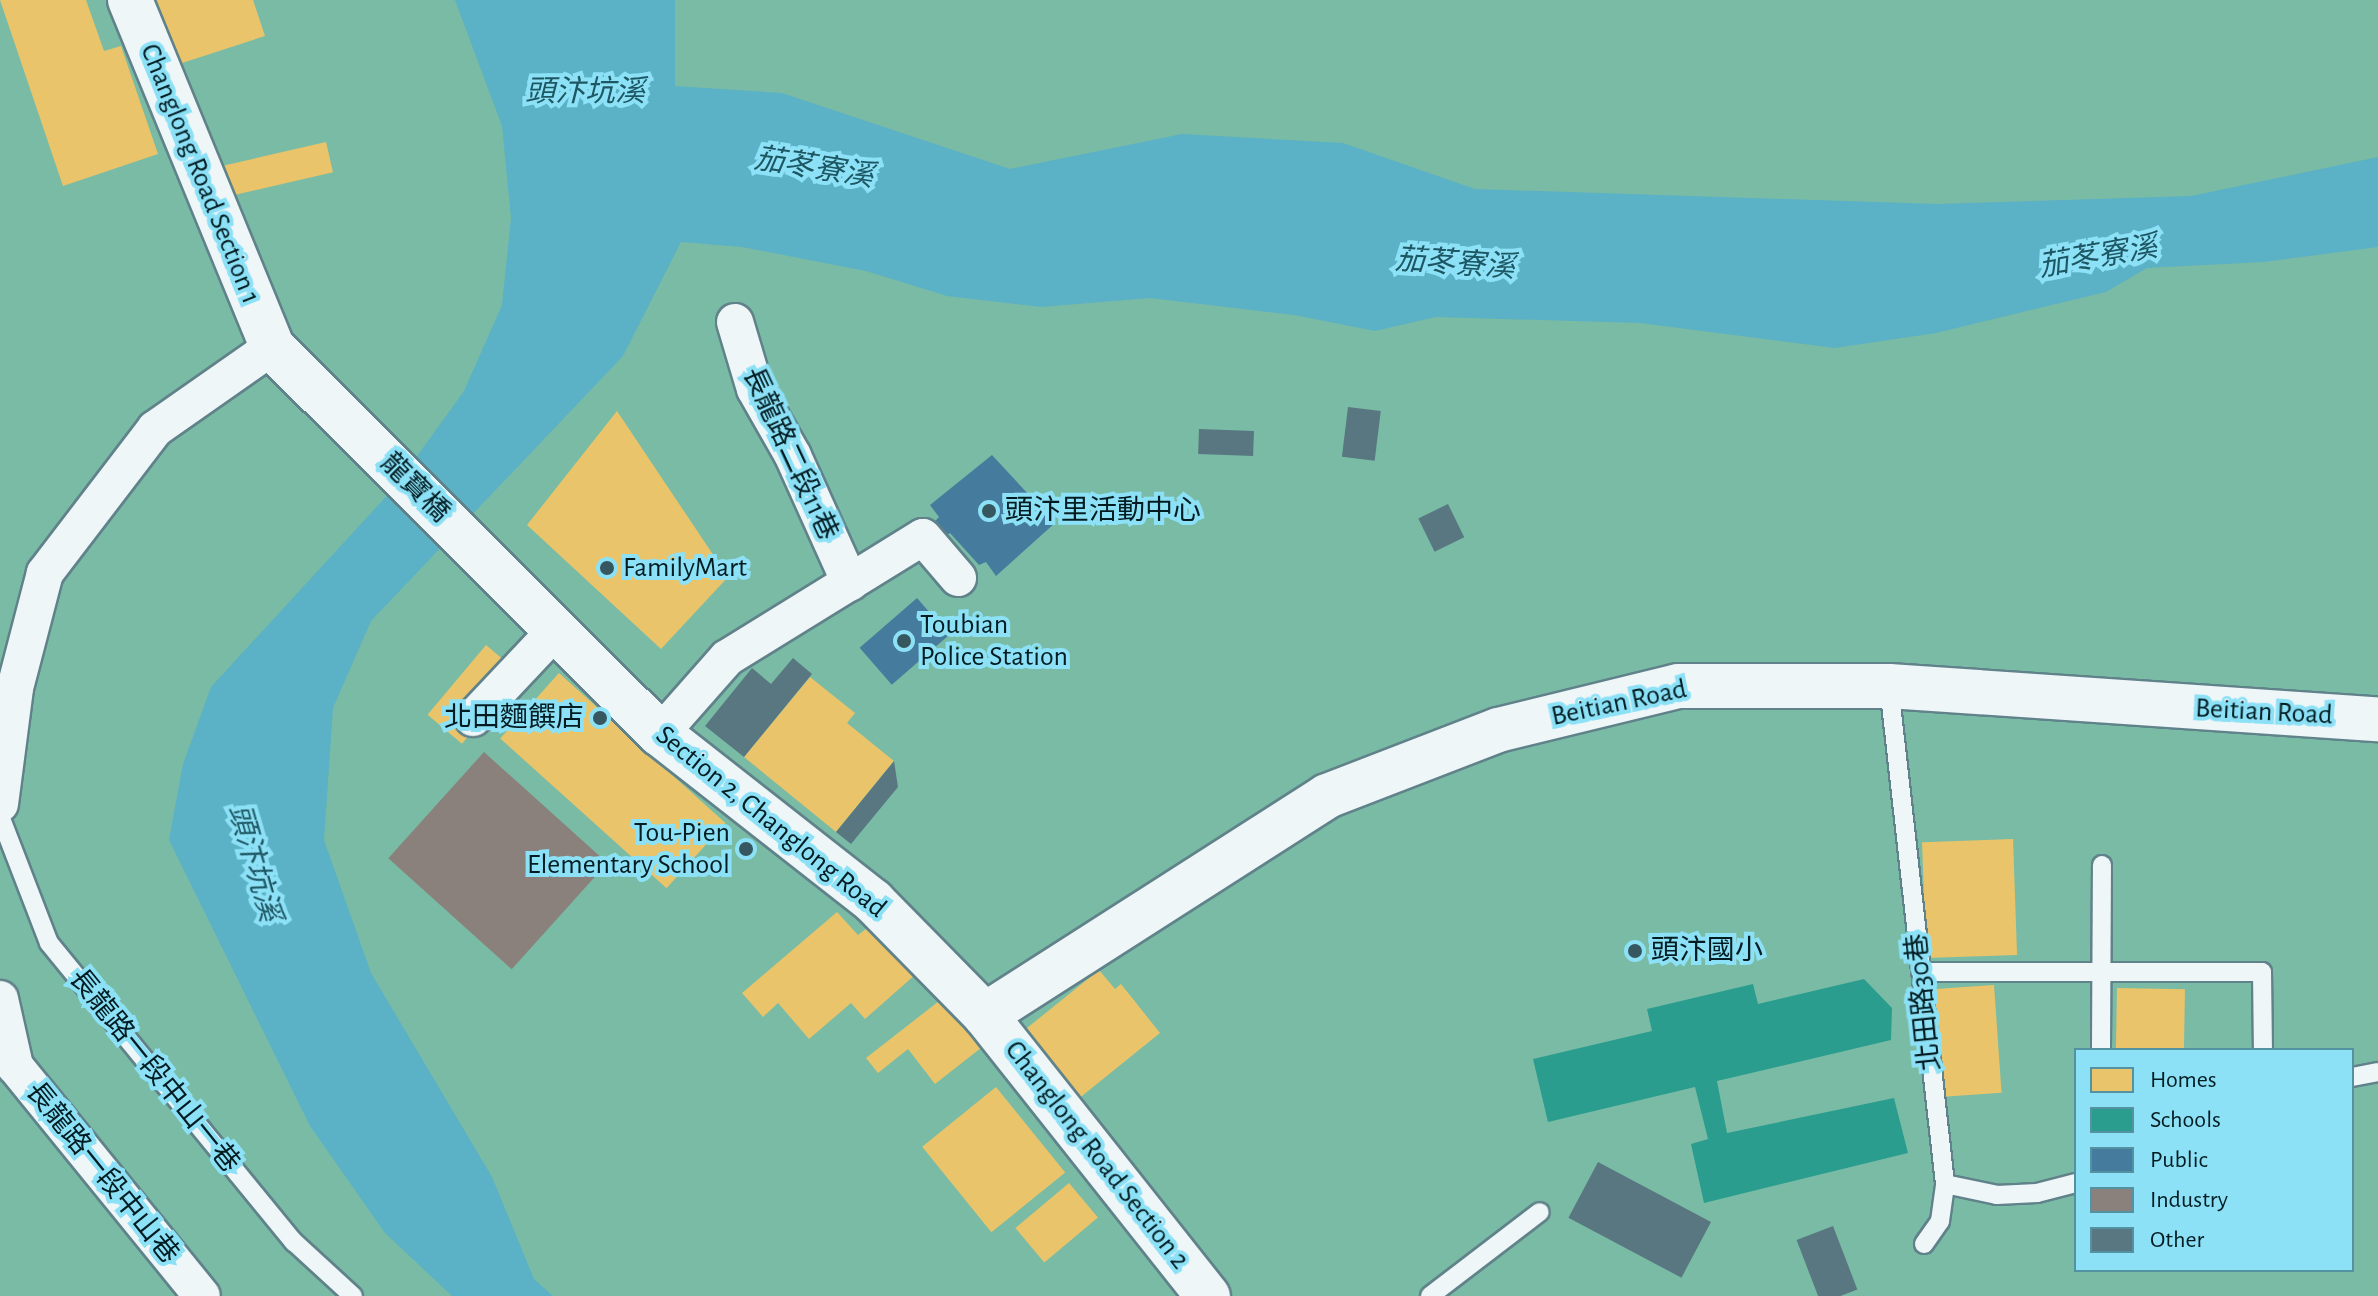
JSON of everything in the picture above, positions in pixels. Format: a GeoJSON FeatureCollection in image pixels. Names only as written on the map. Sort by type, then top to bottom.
{"type":"FeatureCollection","features":[{"type":"Feature","properties":{"kind":"main road","name":"Changlong Road Section 1"},"geometry":{"type":"LineString","coordinates":[[130,0],[272,347]]}},
{"type":"Feature","properties":{"kind":"main road","name":"龍寶橋"},"geometry":{"type":"LineString","coordinates":[[272,347],[557,629]]}},
{"type":"Feature","properties":{"kind":"main road","name":"Section 2, Changlong Road"},"geometry":{"type":"LineString","coordinates":[[557,629],[660,734],[873,901],[985,1015]]}},
{"type":"Feature","properties":{"kind":"main road","name":"Beitian Road"},"geometry":{"type":"LineString","coordinates":[[985,1015],[1327,796],[1498,730],[1678,686],[1889,686],[2378,719]]}},
{"type":"Feature","properties":{"kind":"main road","name":"Changlong Road Section 2"},"geometry":{"type":"LineString","coordinates":[[985,1015],[1208,1296]]}},
{"type":"Feature","properties":{"kind":"street","name":"長龍路二段11巷"},"geometry":{"type":"LineString","coordinates":[[735,322],[755,389],[793,456],[850,583]]}},
{"type":"Feature","properties":{"kind":"street"},"geometry":{"type":"LineString","coordinates":[[0,804],[15,688],[45,573],[155,429],[272,347]]}},
{"type":"Feature","properties":{"kind":"street"},"geometry":{"type":"LineString","coordinates":[[660,734],[727,658],[923,537],[958,578]]}},
{"type":"Feature","properties":{"kind":"street"},"geometry":{"type":"LineString","coordinates":[[473,718],[557,629]]}},
{"type":"Feature","properties":{"kind":"street","name":"長龍路一段中山巷"},"geometry":{"type":"LineString","coordinates":[[0,999],[15,1066],[202,1296]]}},
{"type":"Feature","properties":{"kind":"lane","name":"北田路30巷"},"geometry":{"type":"LineString","coordinates":[[1889,686],[1945,1184],[1940,1221],[1924,1244]]}},
{"type":"Feature","properties":{"kind":"lane","name":"長龍路一段中山一巷"},"geometry":{"type":"LineString","coordinates":[[0,816],[49,943],[294,1242],[353,1296]]}},
{"type":"Feature","properties":{"kind":"lane"},"geometry":{"type":"LineString","coordinates":[[2101,1048],[2098,972],[2102,865]]}},
{"type":"Feature","properties":{"kind":"lane"},"geometry":{"type":"LineString","coordinates":[[1921,972],[2262,972],[2263,1048]]}},
{"type":"Feature","properties":{"kind":"lane"},"geometry":{"type":"LineString","coordinates":[[2354,1077],[2378,1072]]}},
{"type":"Feature","properties":{"kind":"lane"},"geometry":{"type":"LineString","coordinates":[[1945,1184],[1997,1195],[2037,1193],[2074,1184]]}},
{"type":"Feature","properties":{"kind":"lane"},"geometry":{"type":"LineString","coordinates":[[1430,1296],[1540,1212]]}},
{"type":"Feature","properties":{"kind":"green space"},"geometry":{"type":"Polygon","coordinates":[[[0,0],[2378,0],[2378,1296],[0,1296],[0,0]]]}},
{"type":"Feature","properties":{"kind":"water"},"geometry":{"type":"Polygon","coordinates":[[[455,0],[675,0],[675,86],[782,93],[1010,169],[1182,134],[1343,143],[1475,189],[1937,204],[2191,196],[2378,157],[2378,247],[2264,262],[2147,268],[2106,292],[1936,333],[1835,348],[1640,323],[1436,317],[1375,331],[1294,315],[1150,298],[1041,307],[947,296],[866,271],[742,247],[681,242],[623,356],[371,621],[333,708],[324,840],[371,973],[492,1177],[534,1279],[553,1296],[452,1296],[385,1233],[310,1126],[169,840],[183,764],[211,687],[394,488],[464,391],[502,305],[511,218],[502,126],[455,0]]]}},
{"type":"Feature","properties":{"kind":"building: Homes"},"geometry":{"type":"Polygon","coordinates":[[[0,0],[86,0],[104,51],[121,46],[158,154],[63,186],[0,0]]]}},
{"type":"Feature","properties":{"kind":"building: Homes"},"geometry":{"type":"Polygon","coordinates":[[[154,0],[253,0],[265,36],[176,65],[154,0]]]}},
{"type":"Feature","properties":{"kind":"building: Homes"},"geometry":{"type":"Polygon","coordinates":[[[326,142],[333,172],[229,196],[222,166],[326,142]]]}},
{"type":"Feature","properties":{"kind":"building: Homes"},"geometry":{"type":"Polygon","coordinates":[[[617,411],[728,577],[661,649],[527,525],[617,411]]]}},
{"type":"Feature","properties":{"kind":"building: Homes"},"geometry":{"type":"Polygon","coordinates":[[[486,645],[520,674],[462,744],[428,715],[486,645]]]}},
{"type":"Feature","properties":{"kind":"building: Homes"},"geometry":{"type":"Polygon","coordinates":[[[559,673],[725,823],[667,888],[500,738],[559,673]]]}},
{"type":"Feature","properties":{"kind":"building: Homes"},"geometry":{"type":"Polygon","coordinates":[[[810,677],[855,713],[847,723],[894,761],[836,832],[744,757],[810,677]]]}},
{"type":"Feature","properties":{"kind":"building: Homes"},"geometry":{"type":"Polygon","coordinates":[[[2013,839],[2017,955],[1926,958],[1922,842],[2013,839]]]}},
{"type":"Feature","properties":{"kind":"building: Homes"},"geometry":{"type":"Polygon","coordinates":[[[837,912],[858,935],[871,925],[924,967],[865,1019],[851,1003],[809,1039],[778,1003],[763,1017],[742,993],[837,912]]]}},
{"type":"Feature","properties":{"kind":"building: Homes"},"geometry":{"type":"Polygon","coordinates":[[[1099,970],[1115,989],[1121,984],[1160,1033],[1077,1100],[1022,1032],[1099,970]]]}},
{"type":"Feature","properties":{"kind":"building: Homes"},"geometry":{"type":"Polygon","coordinates":[[[1994,985],[2002,1093],[1940,1097],[1932,989],[1994,985]]]}},
{"type":"Feature","properties":{"kind":"building: Homes"},"geometry":{"type":"Polygon","coordinates":[[[2117,988],[2185,989],[2184,1048],[2116,1048],[2117,988]]]}},
{"type":"Feature","properties":{"kind":"building: Homes"},"geometry":{"type":"Polygon","coordinates":[[[948,994],[986,1044],[935,1084],[908,1049],[878,1073],[866,1058],[948,994]]]}},
{"type":"Feature","properties":{"kind":"building: Homes"},"geometry":{"type":"Polygon","coordinates":[[[996,1087],[1065,1172],[991,1232],[922,1147],[996,1087]]]}},
{"type":"Feature","properties":{"kind":"building: Homes"},"geometry":{"type":"Polygon","coordinates":[[[1069,1183],[1098,1217],[1044,1262],[1015,1228],[1069,1183]]]}},
{"type":"Feature","properties":{"kind":"building: Schools"},"geometry":{"type":"Polygon","coordinates":[[[1864,979],[1892,1008],[1891,1040],[1717,1081],[1727,1133],[1894,1098],[1908,1153],[1704,1203],[1691,1144],[1708,1139],[1695,1087],[1548,1122],[1533,1059],[1652,1031],[1647,1009],[1753,984],[1758,1004],[1864,979]]]}},
{"type":"Feature","properties":{"kind":"building: Public","name":"頭汴里活動中心"},"geometry":{"type":"Polygon","coordinates":[[[992,455],[1055,523],[996,576],[986,562],[979,565],[950,533],[944,537],[933,523],[939,517],[930,505],[992,455]]]}},
{"type":"Feature","properties":{"kind":"building: Public","name":"Toubian Police Station"},"geometry":{"type":"Polygon","coordinates":[[[917,598],[949,635],[892,685],[860,648],[917,598]]]}},
{"type":"Feature","properties":{"kind":"building: Industry"},"geometry":{"type":"Polygon","coordinates":[[[484,752],[607,863],[512,969],[388,858],[484,752]]]}},
{"type":"Feature","properties":{"kind":"building: Other"},"geometry":{"type":"Polygon","coordinates":[[[1348,407],[1381,411],[1375,461],[1342,457],[1348,407]]]}},
{"type":"Feature","properties":{"kind":"building: Other"},"geometry":{"type":"Polygon","coordinates":[[[1199,429],[1254,431],[1253,456],[1198,454],[1199,429]]]}},
{"type":"Feature","properties":{"kind":"building: Other"},"geometry":{"type":"Polygon","coordinates":[[[1448,504],[1464,537],[1435,552],[1418,518],[1448,504]]]}},
{"type":"Feature","properties":{"kind":"building: Other"},"geometry":{"type":"Polygon","coordinates":[[[793,658],[812,674],[744,757],[705,726],[752,668],[771,684],[793,658]]]}},
{"type":"Feature","properties":{"kind":"building: Other"},"geometry":{"type":"Polygon","coordinates":[[[894,761],[898,787],[851,844],[836,832],[894,761]]]}},
{"type":"Feature","properties":{"kind":"building: Other"},"geometry":{"type":"Polygon","coordinates":[[[1598,1162],[1711,1222],[1681,1278],[1568,1218],[1598,1162]]]}},
{"type":"Feature","properties":{"kind":"building: Other"},"geometry":{"type":"Polygon","coordinates":[[[1833,1226],[1857,1289],[1840,1296],[1818,1296],[1797,1240],[1833,1226]]]}},
{"type":"Feature","properties":{"kind":"place","name":"頭汴里活動中心"},"geometry":{"type":"Point","coordinates":[989,511]}},
{"type":"Feature","properties":{"kind":"place","name":"FamilyMart"},"geometry":{"type":"Point","coordinates":[607,568]}},
{"type":"Feature","properties":{"kind":"place","name":"Toubian Police Station"},"geometry":{"type":"Point","coordinates":[904,641]}},
{"type":"Feature","properties":{"kind":"place","name":"北田麵饌店"},"geometry":{"type":"Point","coordinates":[600,718]}},
{"type":"Feature","properties":{"kind":"place","name":"Tou-Pien Elementary School"},"geometry":{"type":"Point","coordinates":[746,849]}},
{"type":"Feature","properties":{"kind":"place","name":"頭汴國小"},"geometry":{"type":"Point","coordinates":[1635,951]}},
{"type":"Feature","properties":{"kind":"water label","name":"頭汴坑溪"},"geometry":{"type":"Point","coordinates":[585,92]}},
{"type":"Feature","properties":{"kind":"water label","name":"茄苳寮溪"},"geometry":{"type":"Point","coordinates":[814,168]}},
{"type":"Feature","properties":{"kind":"water label","name":"茄苳寮溪"},"geometry":{"type":"Point","coordinates":[2098,257]}},
{"type":"Feature","properties":{"kind":"water label","name":"茄苳寮溪"},"geometry":{"type":"Point","coordinates":[1455,264]}},
{"type":"Feature","properties":{"kind":"water label","name":"頭汴坑溪"},"geometry":{"type":"Point","coordinates":[254,863]}}]}
